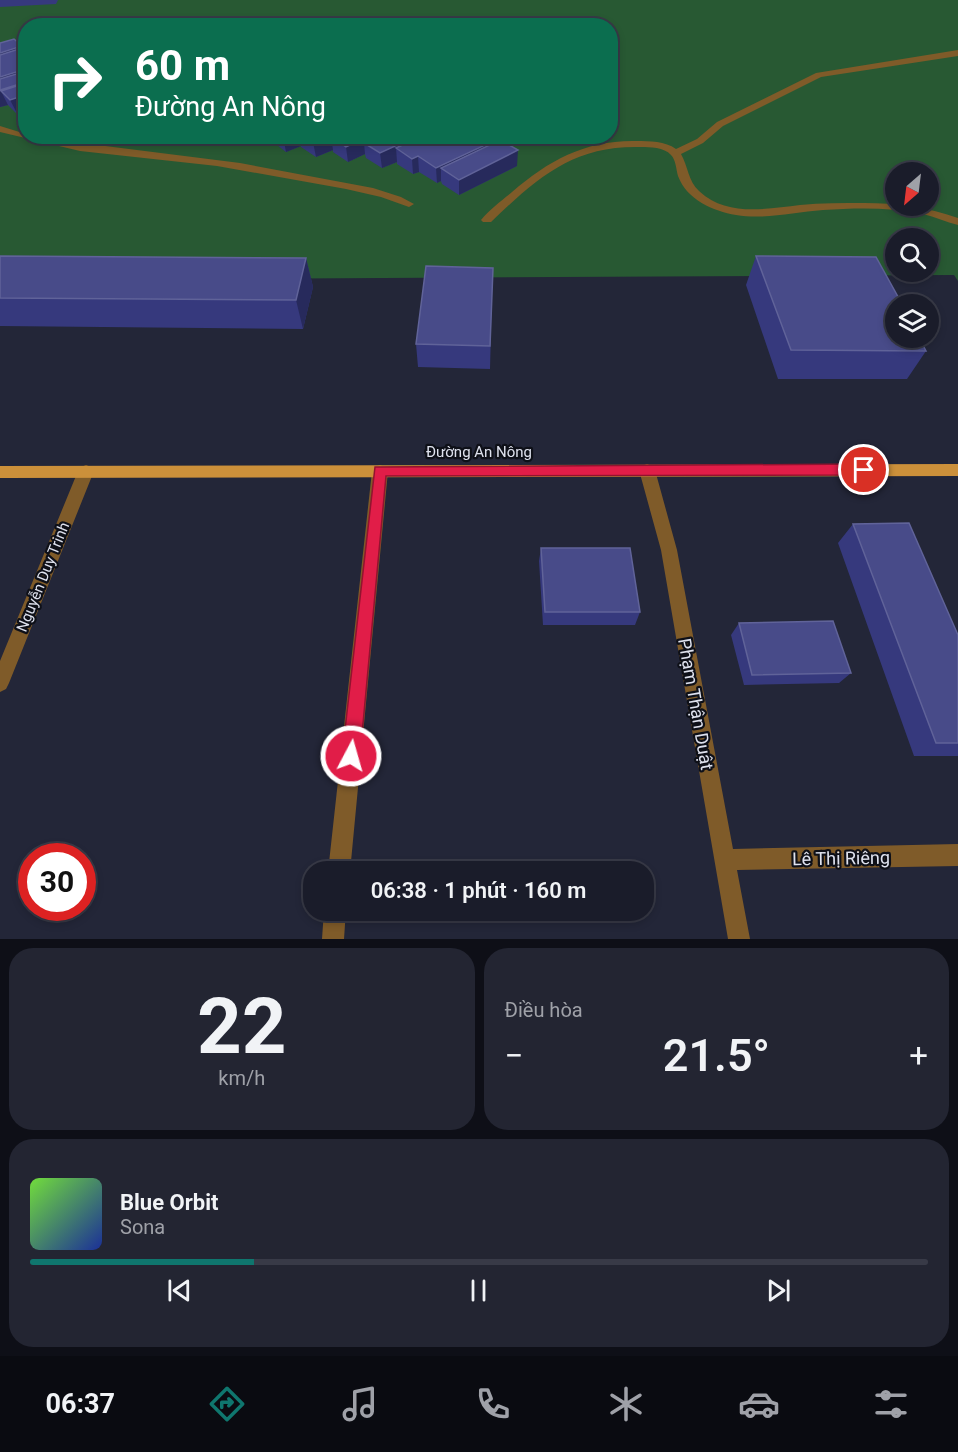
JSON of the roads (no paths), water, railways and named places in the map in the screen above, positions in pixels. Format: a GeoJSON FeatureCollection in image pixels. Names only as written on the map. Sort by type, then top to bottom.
{"type":"FeatureCollection","features":[{"type":"Feature","properties":{"kind":"main road","name":"Đường An Nông"},"geometry":{"type":"LineString","coordinates":[[0,472],[958,470]]}},
{"type":"Feature","properties":{"kind":"street"},"geometry":{"type":"LineString","coordinates":[[675,153],[700,141],[720,124],[819,75],[958,53]]}},
{"type":"Feature","properties":{"kind":"street"},"geometry":{"type":"LineString","coordinates":[[0,129],[18,135]]}},
{"type":"Feature","properties":{"kind":"street"},"geometry":{"type":"LineString","coordinates":[[56,144],[218,163],[394,196],[409,204]]}},
{"type":"Feature","properties":{"kind":"street"},"geometry":{"type":"LineString","coordinates":[[487,220],[511,198],[569,157],[603,145],[654,144],[666,147],[675,153],[688,186],[700,196],[733,212],[750,214],[809,208],[873,207],[908,209],[958,222]]}},
{"type":"Feature","properties":{"kind":"street","name":"Phạm Thận Duật"},"geometry":{"type":"LineString","coordinates":[[647,470],[669,550],[739,939]]}},
{"type":"Feature","properties":{"kind":"street","name":"Nguyễn Duy Trinh"},"geometry":{"type":"LineString","coordinates":[[0,683],[86,471]]}},
{"type":"Feature","properties":{"kind":"street"},"geometry":{"type":"LineString","coordinates":[[340,861],[380,471]]}},
{"type":"Feature","properties":{"kind":"street","name":"Lê Thị Riêng"},"geometry":{"type":"LineString","coordinates":[[724,860],[958,855]]}},
{"type":"Feature","properties":{"kind":"street"},"geometry":{"type":"LineString","coordinates":[[333,939],[334,921]]}}]}
